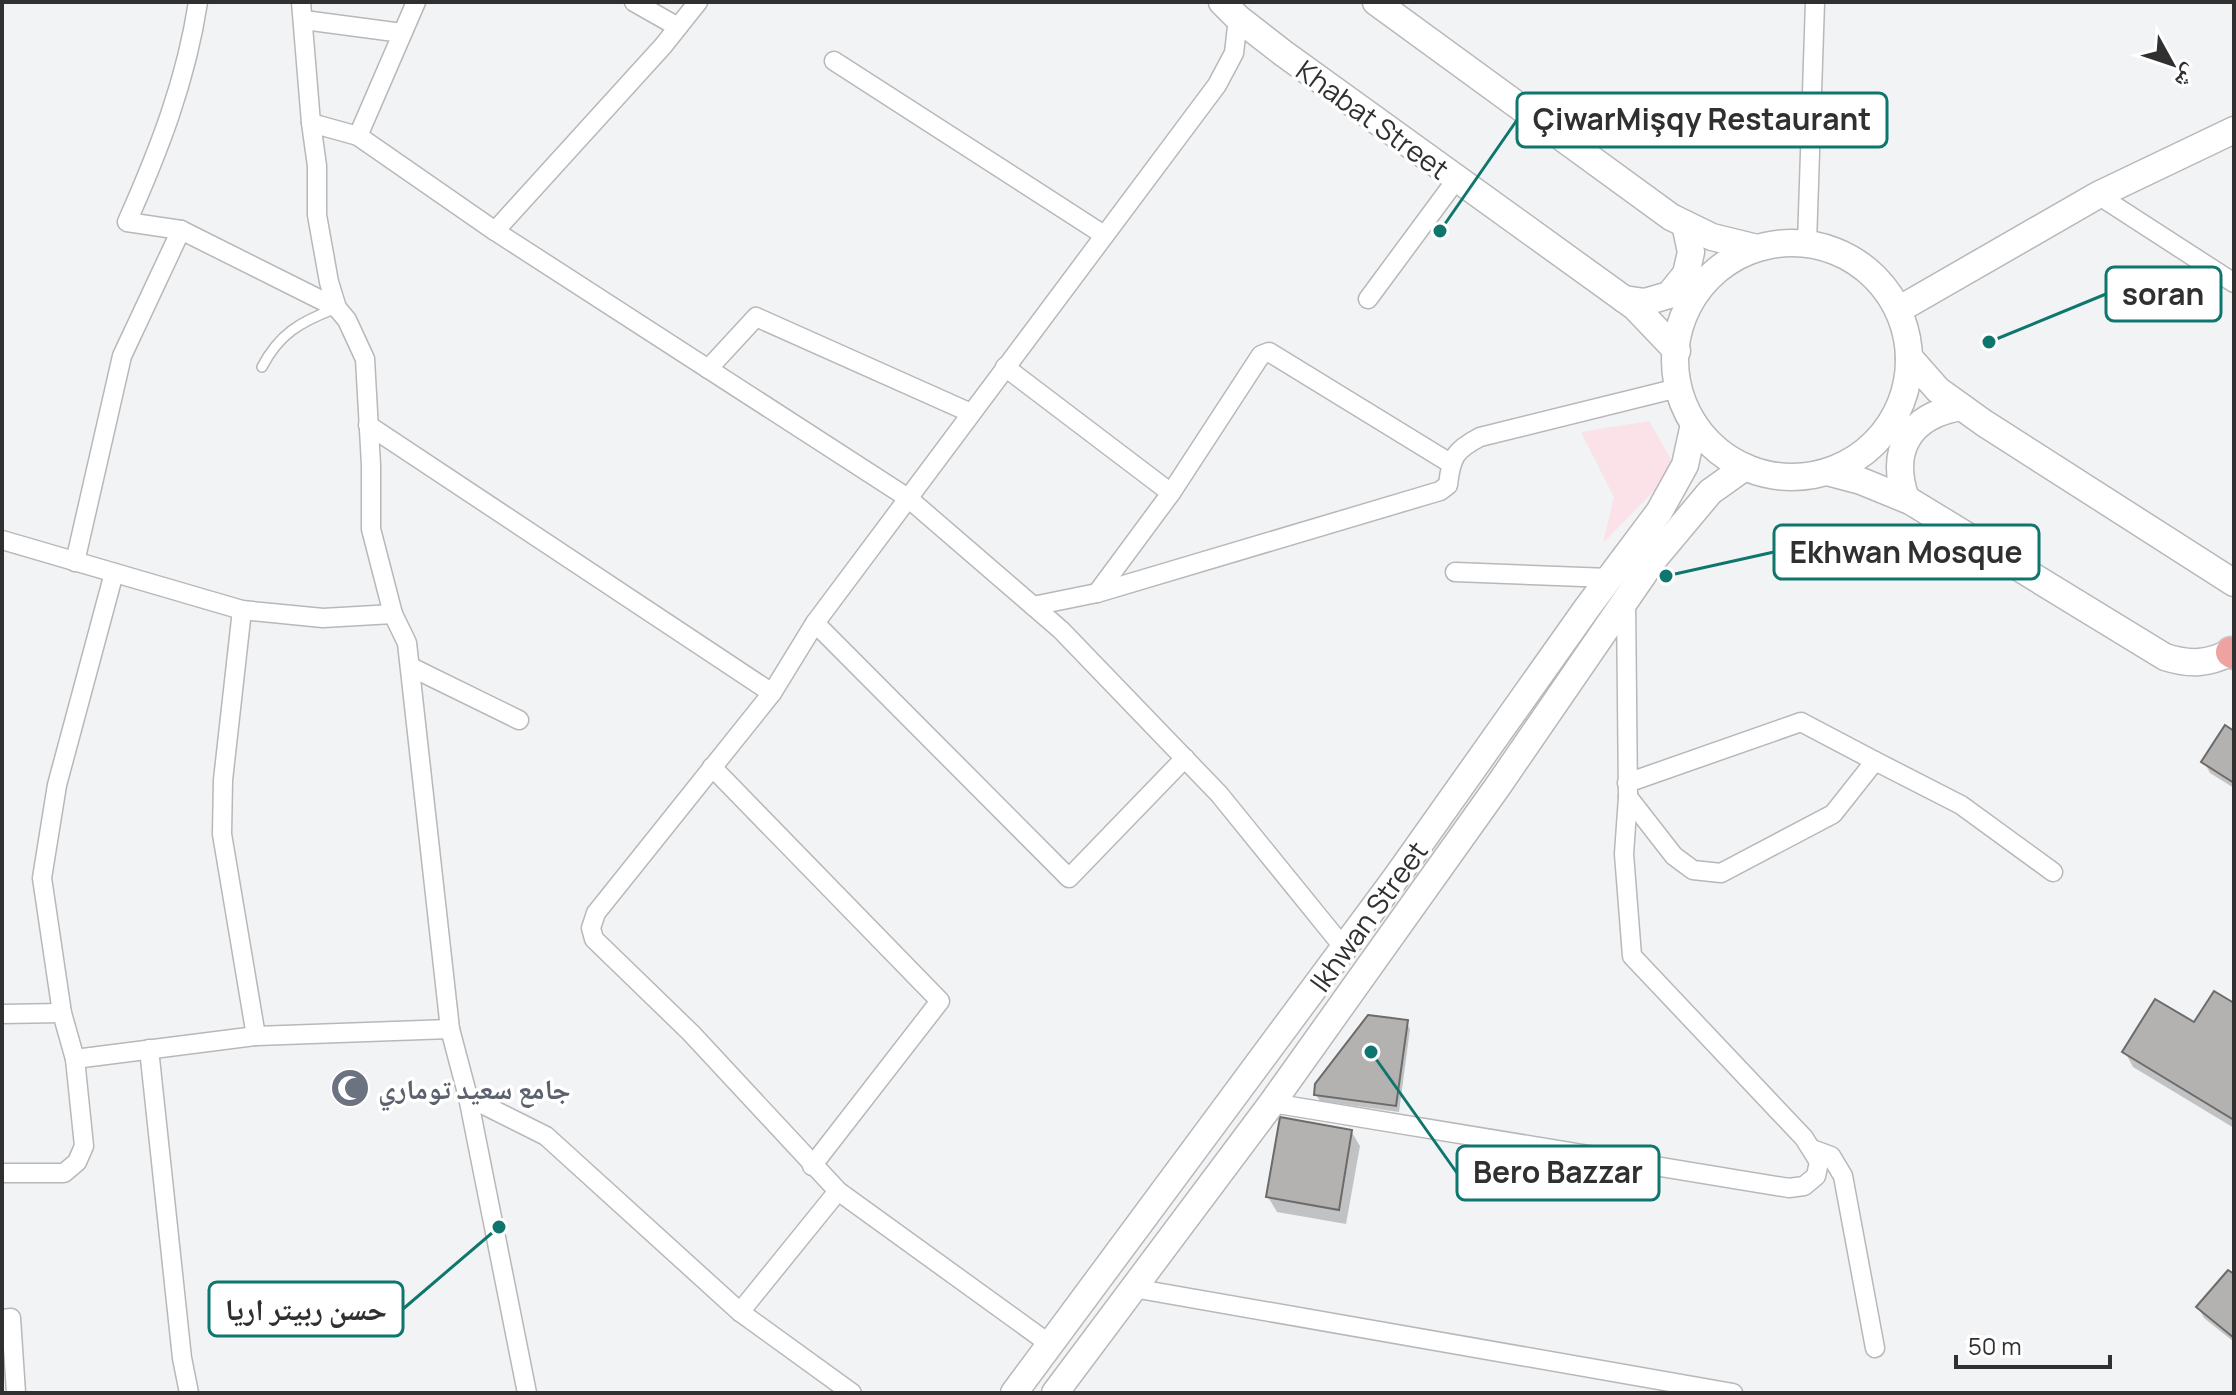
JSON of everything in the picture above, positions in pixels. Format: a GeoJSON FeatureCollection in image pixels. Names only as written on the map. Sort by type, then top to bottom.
{"type":"FeatureCollection","features":[{"type":"Feature","properties":{"kind":"main road"},"geometry":{"type":"LineString","coordinates":[[1376,2],[1652,204],[1712,237],[1757,248]]}},
{"type":"Feature","properties":{"kind":"main road","name":"Khabat Street"},"geometry":{"type":"LineString","coordinates":[[1230,10],[1456,180],[1624,299],[1655,326],[1677,351]]}},
{"type":"Feature","properties":{"kind":"main road"},"geometry":{"type":"LineString","coordinates":[[1898,310],[2098,195],[2234,130]]}},
{"type":"Feature","properties":{"kind":"main road"},"geometry":{"type":"LineString","coordinates":[[1624,299],[1645,302],[1669,295],[1678,285],[1686,274],[1691,252],[1685,224]]}},
{"type":"Feature","properties":{"kind":"main road"},"geometry":{"type":"LineString","coordinates":[[1781,243],[1807,243],[1830,249],[1861,265],[1886,289],[1898,310],[1909,357],[1906,387],[1895,415],[1877,440],[1854,459],[1827,472],[1785,477],[1745,467],[1716,449],[1694,424],[1678,388],[1677,351],[1683,319],[1704,283],[1737,256],[1757,248],[1781,243]]}},
{"type":"Feature","properties":{"kind":"main road"},"geometry":{"type":"LineString","coordinates":[[1909,357],[1938,390],[1961,407],[2234,583]]}},
{"type":"Feature","properties":{"kind":"main road"},"geometry":{"type":"LineString","coordinates":[[1906,499],[1899,479],[1899,458],[1907,438],[1921,421],[1940,411],[1961,407]]}},
{"type":"Feature","properties":{"kind":"main road","name":"Ikhwan Street"},"geometry":{"type":"LineString","coordinates":[[1014,1393],[1158,1203],[1659,512],[1680,478],[1694,424]]}},
{"type":"Feature","properties":{"kind":"main road","name":"Ikhwan Street"},"geometry":{"type":"LineString","coordinates":[[1055,1393],[1272,1103],[1673,535],[1710,492],[1745,467]]}},
{"type":"Feature","properties":{"kind":"main road"},"geometry":{"type":"LineString","coordinates":[[1827,472],[1861,481],[1906,499],[2165,657],[2192,663],[2233,653]]}},
{"type":"Feature","properties":{"kind":"main road"},"geometry":{"type":"LineString","coordinates":[[1680,478],[1687,475],[1701,477],[1710,492]]}},
{"type":"Feature","properties":{"kind":"main road"},"geometry":{"type":"LineString","coordinates":[[1158,1203],[1184,1221]]}},
{"type":"Feature","properties":{"kind":"street"},"geometry":{"type":"LineString","coordinates":[[198,2],[192,43],[179,94],[127,222],[181,230],[337,308]]}},
{"type":"Feature","properties":{"kind":"street"},"geometry":{"type":"LineString","coordinates":[[358,136],[416,2]]}},
{"type":"Feature","properties":{"kind":"street"},"geometry":{"type":"LineString","coordinates":[[634,2],[678,27]]}},
{"type":"Feature","properties":{"kind":"street"},"geometry":{"type":"LineString","coordinates":[[495,231],[602,116],[698,2]]}},
{"type":"Feature","properties":{"kind":"street"},"geometry":{"type":"LineString","coordinates":[[1807,243],[1811,5]]}},
{"type":"Feature","properties":{"kind":"street"},"geometry":{"type":"LineString","coordinates":[[1051,1345],[838,1191],[691,1033],[594,939],[591,928],[596,913],[772,693],[815,623],[1227,70],[1236,45],[1230,10]]}},
{"type":"Feature","properties":{"kind":"street"},"geometry":{"type":"LineString","coordinates":[[402,33],[302,11],[317,166],[317,215],[337,308],[347,320],[365,359],[371,529],[393,614],[407,643],[450,1029],[468,1097],[527,1393]]}},
{"type":"Feature","properties":{"kind":"street"},"geometry":{"type":"LineString","coordinates":[[834,61],[1104,235]]}},
{"type":"Feature","properties":{"kind":"street"},"geometry":{"type":"LineString","coordinates":[[311,123],[358,136],[495,231],[908,498],[1061,630],[1219,794],[1344,948]]}},
{"type":"Feature","properties":{"kind":"street"},"geometry":{"type":"LineString","coordinates":[[1368,299],[1456,180]]}},
{"type":"Feature","properties":{"kind":"street"},"geometry":{"type":"LineString","coordinates":[[2098,195],[2234,283]]}},
{"type":"Feature","properties":{"kind":"street"},"geometry":{"type":"LineString","coordinates":[[75,562],[122,356],[181,230]]}},
{"type":"Feature","properties":{"kind":"street"},"geometry":{"type":"LineString","coordinates":[[708,369],[756,317],[971,413]]}},
{"type":"Feature","properties":{"kind":"street"},"geometry":{"type":"LineString","coordinates":[[1097,593],[1171,493],[1261,355],[1269,352],[1450,463]]}},
{"type":"Feature","properties":{"kind":"street"},"geometry":{"type":"LineString","coordinates":[[1005,367],[1171,493]]}},
{"type":"Feature","properties":{"kind":"street"},"geometry":{"type":"LineString","coordinates":[[1033,606],[1097,593],[1440,491],[1448,485],[1450,463],[1462,447],[1480,437],[1678,388]]}},
{"type":"Feature","properties":{"kind":"street"},"geometry":{"type":"LineString","coordinates":[[368,425],[772,693]]}},
{"type":"Feature","properties":{"kind":"street"},"geometry":{"type":"LineString","coordinates":[[2,540],[242,610],[323,618],[393,614]]}},
{"type":"Feature","properties":{"kind":"street"},"geometry":{"type":"LineString","coordinates":[[1455,572],[1609,578]]}},
{"type":"Feature","properties":{"kind":"street"},"geometry":{"type":"LineString","coordinates":[[2,1173],[64,1173],[77,1162],[84,1146],[75,1059],[62,1013],[42,878],[57,785],[114,573]]}},
{"type":"Feature","properties":{"kind":"street"},"geometry":{"type":"LineString","coordinates":[[1272,1103],[1789,1188],[1804,1186],[1816,1176],[1819,1162],[1812,1149],[1632,956],[1624,854],[1627,790],[1626,600]]}},
{"type":"Feature","properties":{"kind":"street"},"geometry":{"type":"LineString","coordinates":[[242,610],[223,780],[222,834],[256,1036]]}},
{"type":"Feature","properties":{"kind":"street"},"geometry":{"type":"LineString","coordinates":[[815,623],[1069,878],[1185,758]]}},
{"type":"Feature","properties":{"kind":"street"},"geometry":{"type":"LineString","coordinates":[[411,667],[519,720]]}},
{"type":"Feature","properties":{"kind":"street"},"geometry":{"type":"LineString","coordinates":[[1627,790],[1801,722],[1961,805],[2053,872]]}},
{"type":"Feature","properties":{"kind":"street"},"geometry":{"type":"LineString","coordinates":[[1627,790],[1674,856],[1693,870],[1721,873],[1833,814],[1875,761]]}},
{"type":"Feature","properties":{"kind":"street"},"geometry":{"type":"LineString","coordinates":[[712,767],[940,1001],[812,1166]]}},
{"type":"Feature","properties":{"kind":"street"},"geometry":{"type":"LineString","coordinates":[[2,1014],[62,1013]]}},
{"type":"Feature","properties":{"kind":"street"},"geometry":{"type":"LineString","coordinates":[[75,1059],[256,1036],[450,1029]]}},
{"type":"Feature","properties":{"kind":"street"},"geometry":{"type":"LineString","coordinates":[[149,1049],[182,1358],[189,1393]]}},
{"type":"Feature","properties":{"kind":"street"},"geometry":{"type":"LineString","coordinates":[[468,1097],[546,1136],[740,1312],[852,1393]]}},
{"type":"Feature","properties":{"kind":"street"},"geometry":{"type":"LineString","coordinates":[[1812,1149],[1831,1156],[1843,1176],[1875,1348]]}},
{"type":"Feature","properties":{"kind":"street"},"geometry":{"type":"LineString","coordinates":[[740,1312],[838,1191]]}},
{"type":"Feature","properties":{"kind":"street"},"geometry":{"type":"LineString","coordinates":[[1133,1288],[1733,1393]]}},
{"type":"Feature","properties":{"kind":"street"},"geometry":{"type":"LineString","coordinates":[[2,1319],[11,1318],[16,1393]]}},
{"type":"Feature","properties":{"kind":"lane"},"geometry":{"type":"LineString","coordinates":[[262,367],[272,347],[292,328],[337,308]]}},
{"type":"Feature","properties":{"kind":"shaded area"},"geometry":{"type":"Polygon","coordinates":[[[1649,421],[1676,468],[1603,543],[1614,497],[1581,432],[1649,421]]]}},
{"type":"Feature","properties":{"kind":"building"},"geometry":{"type":"Polygon","coordinates":[[[2225,725],[2234,731],[2234,783],[2201,762],[2225,725]]]}},
{"type":"Feature","properties":{"kind":"building"},"geometry":{"type":"Polygon","coordinates":[[[2214,991],[2234,1003],[2234,1120],[2122,1052],[2155,999],[2194,1022],[2214,991]]]}},
{"type":"Feature","properties":{"kind":"building"},"geometry":{"type":"Polygon","coordinates":[[[1368,1015],[1408,1020],[1396,1106],[1314,1095],[1315,1084],[1368,1015]]]}},
{"type":"Feature","properties":{"kind":"building"},"geometry":{"type":"Polygon","coordinates":[[[1280,1117],[1352,1130],[1339,1210],[1266,1197],[1280,1117]]]}},
{"type":"Feature","properties":{"kind":"building"},"geometry":{"type":"Polygon","coordinates":[[[2228,1270],[2234,1274],[2234,1338],[2196,1307],[2228,1270]]]}},
{"type":"Feature","properties":{"kind":"place","name":"ÇiwarMişqy Restaurant"},"geometry":{"type":"Point","coordinates":[1440,231]}},
{"type":"Feature","properties":{"kind":"place","name":"soran"},"geometry":{"type":"Point","coordinates":[1989,342]}},
{"type":"Feature","properties":{"kind":"place","name":"Ekhwan Mosque"},"geometry":{"type":"Point","coordinates":[1666,576]}},
{"type":"Feature","properties":{"kind":"place","name":"Bero Bazzar"},"geometry":{"type":"Point","coordinates":[1371,1052]}},
{"type":"Feature","properties":{"kind":"place","name":"جامع سعيد توماري"},"geometry":{"type":"Point","coordinates":[350,1088]}},
{"type":"Feature","properties":{"kind":"place","name":"حسن ربيتر اريا"},"geometry":{"type":"Point","coordinates":[499,1227]}}]}
